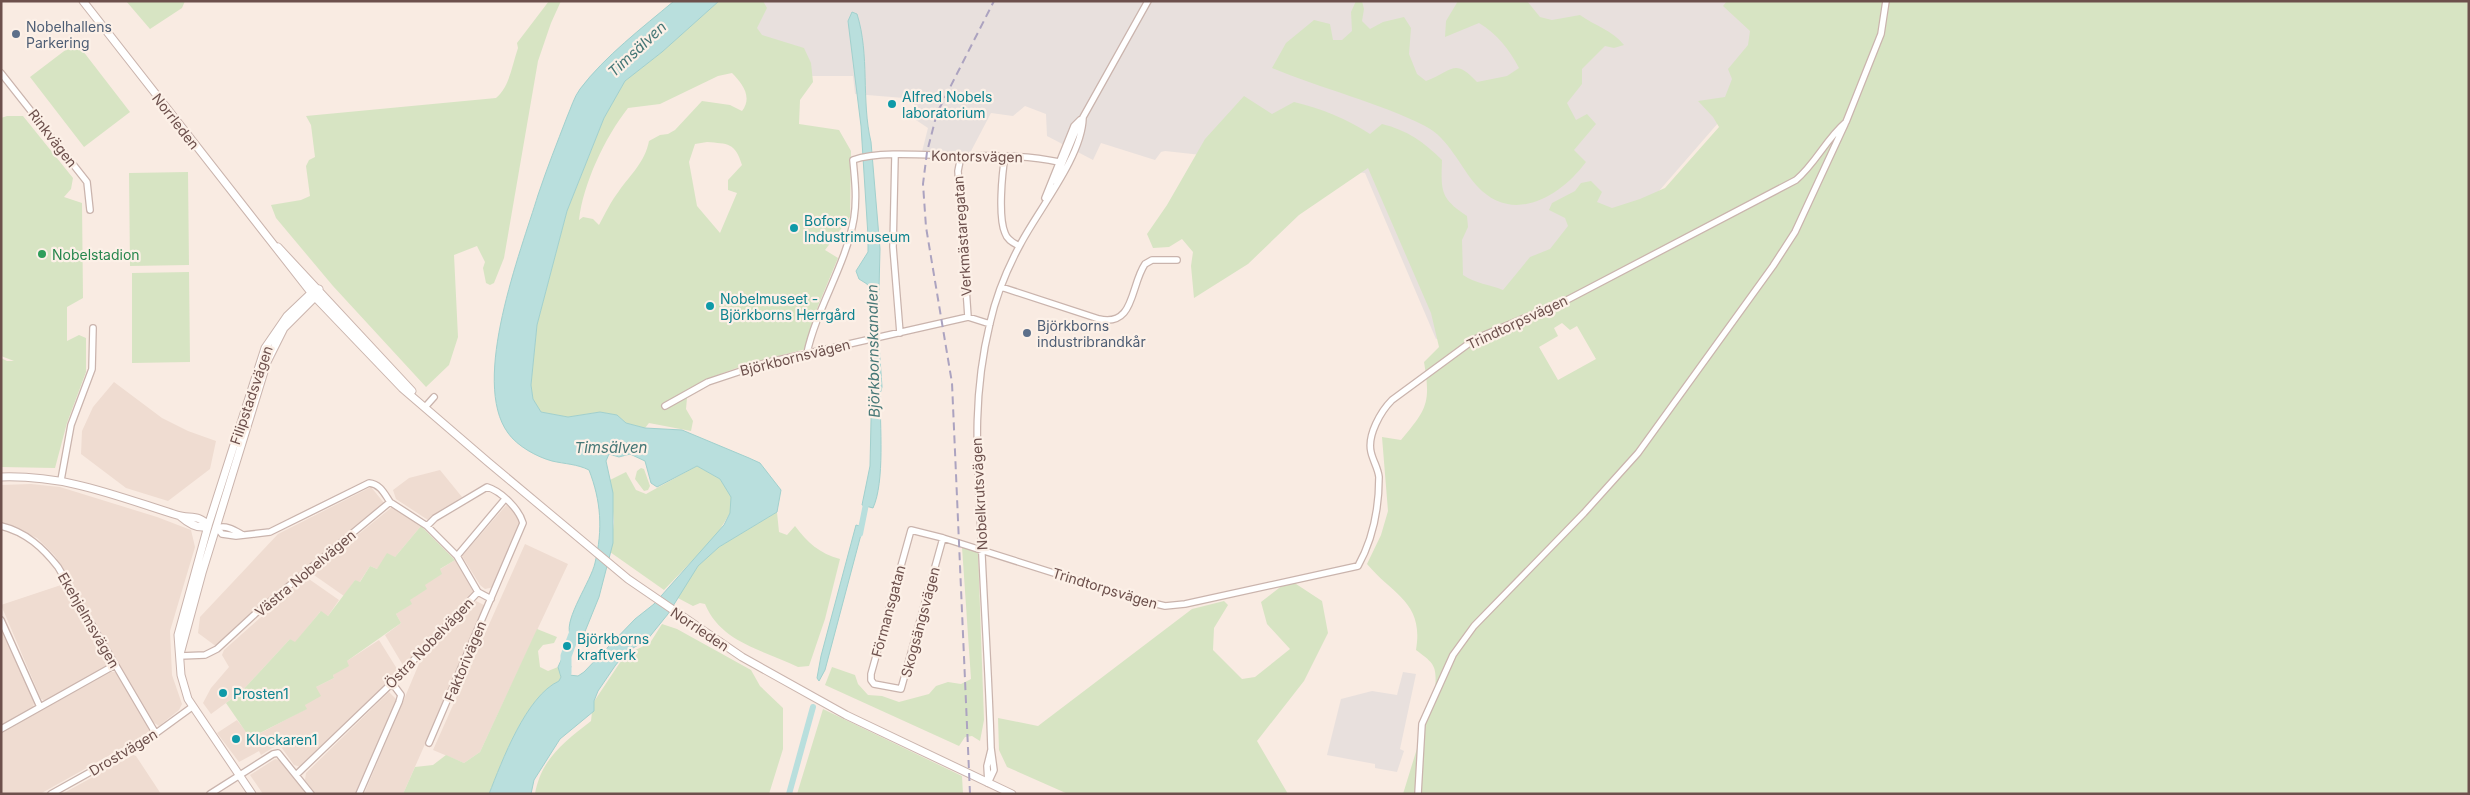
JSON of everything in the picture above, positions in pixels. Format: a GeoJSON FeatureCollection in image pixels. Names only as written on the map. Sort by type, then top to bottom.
{"type":"FeatureCollection","features":[{"type":"Feature","properties":{"kind":"street","name":"Norrleden"},"geometry":{"type":"LineString","coordinates":[[83,1],[271,240],[282,258],[316,292],[402,388],[426,406],[609,564],[677,614],[742,657],[812,697],[1012,794]]}},
{"type":"Feature","properties":{"kind":"street"},"geometry":{"type":"LineString","coordinates":[[1040,212],[1058,183],[1074,126],[1083,118],[1148,1]]}},
{"type":"Feature","properties":{"kind":"street","name":"Trindtorpsvägen"},"geometry":{"type":"LineString","coordinates":[[911,530],[943,538],[982,552],[1165,606],[1185,604],[1358,566],[1376,520],[1378,471],[1371,454],[1372,439],[1382,412],[1392,400],[1475,340],[1565,301],[1787,186],[1808,169],[1837,130],[1846,122],[1881,34],[1886,1]]}},
{"type":"Feature","properties":{"kind":"street","name":"Rinkvägen"},"geometry":{"type":"LineString","coordinates":[[1,73],[87,182],[90,210]]}},
{"type":"Feature","properties":{"kind":"street"},"geometry":{"type":"LineString","coordinates":[[1040,212],[1059,162],[1083,126],[1083,118]]}},
{"type":"Feature","properties":{"kind":"street"},"geometry":{"type":"LineString","coordinates":[[1418,794],[1422,724],[1453,655],[1474,626],[1584,513],[1638,453],[1768,273],[1795,232],[1846,122]]}},
{"type":"Feature","properties":{"kind":"street"},"geometry":{"type":"LineString","coordinates":[[895,156],[892,241],[900,333]]}},
{"type":"Feature","properties":{"kind":"street","name":"Kontorsvägen"},"geometry":{"type":"LineString","coordinates":[[807,354],[812,331],[852,229],[856,206],[853,160],[861,157],[895,156],[1004,156],[1059,162]]}},
{"type":"Feature","properties":{"kind":"street","name":"Verkmästaregatan"},"geometry":{"type":"LineString","coordinates":[[961,156],[958,171],[968,317]]}},
{"type":"Feature","properties":{"kind":"street"},"geometry":{"type":"LineString","coordinates":[[1004,156],[1002,178],[1003,225],[1005,234],[1019,246]]}},
{"type":"Feature","properties":{"kind":"street","name":"Nobelkrutsvägen"},"geometry":{"type":"LineString","coordinates":[[988,783],[987,766],[991,748],[976,408],[979,379],[990,324],[1001,287],[1019,246],[1040,212]]}},
{"type":"Feature","properties":{"kind":"street"},"geometry":{"type":"LineString","coordinates":[[1001,287],[1098,319],[1114,320],[1126,312],[1146,264],[1152,260],[1178,260]]}},
{"type":"Feature","properties":{"kind":"street","name":"Filipstadsvägen"},"geometry":{"type":"LineString","coordinates":[[252,794],[192,707],[183,684],[178,635],[208,526],[265,348],[287,316],[304,299],[316,292]]}},
{"type":"Feature","properties":{"kind":"street","name":"Filipstadsvägen"},"geometry":{"type":"LineString","coordinates":[[180,656],[272,350],[284,328],[312,300],[316,292]]}},
{"type":"Feature","properties":{"kind":"street"},"geometry":{"type":"LineString","coordinates":[[968,317],[990,324]]}},
{"type":"Feature","properties":{"kind":"street","name":"Björkbornsvägen"},"geometry":{"type":"LineString","coordinates":[[665,406],[708,382],[765,364],[968,317]]}},
{"type":"Feature","properties":{"kind":"street"},"geometry":{"type":"LineString","coordinates":[[61,480],[70,426],[92,369],[93,328]]}},
{"type":"Feature","properties":{"kind":"street"},"geometry":{"type":"LineString","coordinates":[[426,406],[434,397]]}},
{"type":"Feature","properties":{"kind":"street"},"geometry":{"type":"LineString","coordinates":[[1,477],[61,480],[120,495],[180,516],[200,518],[208,526],[217,528],[222,534],[270,532],[369,483],[376,483],[390,502],[427,526],[457,556],[505,499],[492,488],[481,488],[435,518],[427,526]]}},
{"type":"Feature","properties":{"kind":"street","name":"Faktorivägen"},"geometry":{"type":"LineString","coordinates":[[429,743],[523,523],[515,508],[505,499]]}},
{"type":"Feature","properties":{"kind":"street","name":"Västra Nobelvägen"},"geometry":{"type":"LineString","coordinates":[[180,656],[205,655],[217,649],[255,614],[390,502]]}},
{"type":"Feature","properties":{"kind":"street","name":"Ekehjelmsvägen"},"geometry":{"type":"LineString","coordinates":[[1,526],[30,538],[50,556],[156,734]]}},
{"type":"Feature","properties":{"kind":"street","name":"Förmansgatan"},"geometry":{"type":"LineString","coordinates":[[883,686],[871,680],[871,674],[911,530]]}},
{"type":"Feature","properties":{"kind":"street","name":"Skogsängsvägen"},"geometry":{"type":"LineString","coordinates":[[883,686],[901,689],[904,682],[943,538]]}},
{"type":"Feature","properties":{"kind":"street","name":"Östra Nobelvägen"},"geometry":{"type":"LineString","coordinates":[[296,775],[392,683],[478,592],[457,556]]}},
{"type":"Feature","properties":{"kind":"street"},"geometry":{"type":"LineString","coordinates":[[478,592],[491,599]]}},
{"type":"Feature","properties":{"kind":"street"},"geometry":{"type":"LineString","coordinates":[[1,620],[40,708]]}},
{"type":"Feature","properties":{"kind":"street"},"geometry":{"type":"LineString","coordinates":[[1,729],[115,665]]}},
{"type":"Feature","properties":{"kind":"street"},"geometry":{"type":"LineString","coordinates":[[359,794],[399,702],[401,695],[392,683]]}},
{"type":"Feature","properties":{"kind":"street","name":"Drostvägen"},"geometry":{"type":"LineString","coordinates":[[51,794],[156,734],[192,707]]}},
{"type":"Feature","properties":{"kind":"street"},"geometry":{"type":"LineString","coordinates":[[210,794],[273,754],[278,753],[311,794]]}},
{"type":"Feature","properties":{"kind":"shaded area"},"geometry":{"type":"Polygon","coordinates":[[[737,1],[1824,1],[1639,214],[1510,310],[1436,339],[1365,173],[1165,151],[1161,152],[1155,160],[1101,143],[1093,160],[1047,136],[1046,114],[1025,106],[1013,116],[991,113],[970,153],[922,152],[928,128],[910,116],[916,99],[855,94],[853,76],[767,76],[737,1]]]}},
{"type":"Feature","properties":{"kind":"shaded area"},"geometry":{"type":"Polygon","coordinates":[[[114,382],[162,418],[188,431],[216,441],[210,469],[168,501],[126,488],[81,454],[82,431],[93,407],[114,382]]]}},
{"type":"Feature","properties":{"kind":"shaded area"},"geometry":{"type":"Polygon","coordinates":[[[440,470],[462,497],[428,520],[396,499],[393,490],[409,478],[440,470]]]}},
{"type":"Feature","properties":{"kind":"shaded area"},"geometry":{"type":"Polygon","coordinates":[[[31,484],[60,487],[157,517],[191,530],[195,547],[170,631],[172,675],[182,704],[179,710],[159,726],[153,722],[55,556],[37,538],[1,523],[1,485],[31,484]]]}},
{"type":"Feature","properties":{"kind":"shaded area"},"geometry":{"type":"Polygon","coordinates":[[[371,487],[384,503],[217,647],[198,633],[200,617],[278,534],[371,487]]]}},
{"type":"Feature","properties":{"kind":"shaded area"},"geometry":{"type":"Polygon","coordinates":[[[509,502],[518,514],[520,523],[494,587],[485,589],[480,585],[462,556],[509,502]]]}},
{"type":"Feature","properties":{"kind":"shaded area"},"geometry":{"type":"Polygon","coordinates":[[[392,507],[421,526],[395,557],[377,569],[370,566],[359,583],[355,580],[344,596],[311,573],[392,507]]]}},
{"type":"Feature","properties":{"kind":"shaded area"},"geometry":{"type":"Polygon","coordinates":[[[525,544],[568,564],[480,752],[464,763],[433,750],[525,544]]]}},
{"type":"Feature","properties":{"kind":"shaded area"},"geometry":{"type":"Polygon","coordinates":[[[455,560],[474,593],[404,667],[385,635],[401,623],[396,614],[411,604],[409,600],[426,589],[424,585],[441,574],[439,570],[455,560]]]}},
{"type":"Feature","properties":{"kind":"shaded area"},"geometry":{"type":"Polygon","coordinates":[[[306,577],[339,600],[328,616],[320,612],[295,643],[290,639],[241,692],[211,714],[203,703],[211,688],[229,667],[222,655],[224,650],[306,577]]]}},
{"type":"Feature","properties":{"kind":"shaded area"},"geometry":{"type":"Polygon","coordinates":[[[64,584],[109,661],[108,666],[46,701],[41,699],[1,605],[64,584]]]}},
{"type":"Feature","properties":{"kind":"shaded area"},"geometry":{"type":"Polygon","coordinates":[[[476,601],[486,606],[403,794],[364,794],[421,659],[476,601]]]}},
{"type":"Feature","properties":{"kind":"shaded area"},"geometry":{"type":"Polygon","coordinates":[[[1,627],[34,703],[33,708],[1,726],[1,627]]]}},
{"type":"Feature","properties":{"kind":"shaded area"},"geometry":{"type":"Polygon","coordinates":[[[379,640],[399,672],[301,767],[294,765],[279,744],[261,755],[259,751],[239,762],[217,733],[237,720],[251,738],[306,709],[305,705],[316,687],[334,678],[333,675],[347,661],[379,640]]]}},
{"type":"Feature","properties":{"kind":"shaded area"},"geometry":{"type":"Polygon","coordinates":[[[111,672],[115,672],[119,677],[151,732],[40,794],[1,794],[1,733],[111,672]]]}},
{"type":"Feature","properties":{"kind":"shaded area"},"geometry":{"type":"Polygon","coordinates":[[[1403,672],[1416,674],[1400,749],[1404,751],[1397,772],[1375,768],[1375,764],[1327,755],[1341,699],[1372,691],[1397,695],[1403,672]]]}},
{"type":"Feature","properties":{"kind":"shaded area"},"geometry":{"type":"Polygon","coordinates":[[[389,692],[397,700],[355,794],[316,794],[305,780],[306,773],[389,692]]]}},
{"type":"Feature","properties":{"kind":"shaded area"},"geometry":{"type":"Polygon","coordinates":[[[133,755],[136,756],[161,794],[62,794],[133,755]]]}},
{"type":"Feature","properties":{"kind":"shaded area"},"geometry":{"type":"Polygon","coordinates":[[[275,759],[280,760],[306,794],[263,794],[250,775],[275,759]]]}},
{"type":"Feature","properties":{"kind":"green space"},"geometry":{"type":"Polygon","coordinates":[[[126,1],[185,1],[182,8],[150,29],[126,1]]]}},
{"type":"Feature","properties":{"kind":"green space"},"geometry":{"type":"Polygon","coordinates":[[[549,1],[561,1],[538,61],[504,258],[494,283],[490,285],[486,283],[483,268],[485,262],[477,246],[454,255],[458,337],[449,365],[426,387],[333,286],[276,218],[271,205],[301,200],[310,196],[306,166],[309,160],[315,157],[311,125],[306,116],[496,98],[508,81],[518,48],[517,43],[549,1]]]}},
{"type":"Feature","properties":{"kind":"green space"},"geometry":{"type":"Polygon","coordinates":[[[719,1],[763,1],[767,8],[757,28],[762,35],[804,48],[811,63],[813,82],[800,100],[799,124],[839,130],[851,151],[850,217],[825,250],[838,258],[818,306],[806,349],[731,370],[688,389],[689,391],[683,394],[687,398],[686,409],[693,421],[691,431],[649,423],[645,428],[626,423],[617,415],[600,412],[568,417],[541,412],[533,399],[531,385],[537,325],[567,211],[604,118],[625,81],[662,52],[719,1]],[[732,73],[718,76],[660,104],[628,108],[611,133],[596,161],[585,191],[579,220],[583,217],[593,219],[599,225],[613,199],[641,162],[649,141],[675,130],[702,101],[730,105],[742,111],[746,101],[745,90],[732,73]],[[707,142],[695,144],[689,162],[697,206],[720,233],[737,193],[728,190],[728,180],[742,165],[737,152],[730,146],[707,142]]]}},
{"type":"Feature","properties":{"kind":"green space"},"geometry":{"type":"Polygon","coordinates":[[[1356,1],[1362,1],[1364,9],[1362,21],[1370,29],[1383,22],[1404,17],[1411,28],[1409,54],[1417,74],[1426,81],[1453,68],[1463,70],[1477,82],[1507,76],[1519,68],[1502,42],[1479,23],[1445,37],[1446,21],[1458,1],[1527,1],[1540,17],[1552,20],[1580,15],[1609,32],[1624,45],[1614,48],[1605,46],[1582,69],[1582,84],[1567,103],[1576,120],[1587,114],[1596,124],[1574,150],[1586,162],[1563,186],[1550,195],[1535,202],[1520,205],[1506,204],[1491,198],[1477,186],[1448,145],[1425,126],[1407,117],[1272,68],[1286,43],[1314,20],[1330,24],[1333,40],[1342,40],[1352,31],[1351,12],[1356,1]]]}},
{"type":"Feature","properties":{"kind":"green space"},"geometry":{"type":"Polygon","coordinates":[[[1727,1],[2469,1],[2469,794],[1403,794],[1435,690],[1436,676],[1431,662],[1416,650],[1416,621],[1411,610],[1405,601],[1367,564],[1381,535],[1388,511],[1382,437],[1401,440],[1422,413],[1427,397],[1424,362],[1439,347],[1431,313],[1368,168],[1299,215],[1248,264],[1194,298],[1191,266],[1193,252],[1182,239],[1169,247],[1153,248],[1147,234],[1167,205],[1205,139],[1244,96],[1272,114],[1294,102],[1334,115],[1370,134],[1382,124],[1399,130],[1422,142],[1442,160],[1442,187],[1447,199],[1467,216],[1468,227],[1462,240],[1463,275],[1503,290],[1530,257],[1550,249],[1568,226],[1565,218],[1549,210],[1552,203],[1575,191],[1581,183],[1591,181],[1602,192],[1597,202],[1612,208],[1665,188],[1719,127],[1713,117],[1698,101],[1725,97],[1732,79],[1728,69],[1748,45],[1750,31],[1723,6],[1727,1]],[[1562,323],[1554,328],[1558,336],[1539,347],[1558,380],[1596,359],[1577,326],[1570,330],[1562,323]]]}},
{"type":"Feature","properties":{"kind":"green space"},"geometry":{"type":"Polygon","coordinates":[[[76,42],[130,112],[84,147],[30,77],[76,42]]]}},
{"type":"Feature","properties":{"kind":"green space"},"geometry":{"type":"Polygon","coordinates":[[[23,116],[73,178],[71,189],[64,197],[82,203],[83,298],[67,307],[67,341],[79,335],[86,338],[86,372],[67,423],[55,468],[1,467],[1,358],[7,361],[14,361],[1,356],[1,118],[23,116]]]}},
{"type":"Feature","properties":{"kind":"green space"},"geometry":{"type":"Polygon","coordinates":[[[188,172],[189,265],[130,266],[129,173],[188,172]]]}},
{"type":"Feature","properties":{"kind":"green space"},"geometry":{"type":"Polygon","coordinates":[[[189,272],[190,362],[132,363],[132,273],[189,272]]]}},
{"type":"Feature","properties":{"kind":"green space"},"geometry":{"type":"Polygon","coordinates":[[[697,466],[720,479],[731,496],[730,513],[716,536],[664,590],[610,552],[614,522],[610,480],[626,472],[636,490],[646,494],[697,466]]]}},
{"type":"Feature","properties":{"kind":"green space"},"geometry":{"type":"Polygon","coordinates":[[[641,468],[644,469],[650,486],[648,490],[644,491],[635,479],[637,471],[641,468]]]}},
{"type":"Feature","properties":{"kind":"green space"},"geometry":{"type":"Polygon","coordinates":[[[777,512],[779,532],[787,535],[795,526],[814,547],[840,559],[825,619],[809,666],[798,667],[745,644],[732,637],[722,628],[712,617],[705,604],[700,603],[693,606],[676,597],[698,566],[719,547],[777,512]]]}},
{"type":"Feature","properties":{"kind":"green space"},"geometry":{"type":"Polygon","coordinates":[[[421,526],[455,560],[440,569],[442,574],[425,585],[427,589],[410,600],[412,604],[396,614],[401,623],[347,661],[349,666],[333,675],[334,678],[316,687],[321,696],[305,705],[307,709],[250,738],[226,703],[241,692],[290,639],[295,642],[321,611],[328,616],[355,580],[360,582],[370,566],[377,569],[387,553],[395,557],[421,526]]]}},
{"type":"Feature","properties":{"kind":"green space"},"geometry":{"type":"Polygon","coordinates":[[[962,547],[978,552],[984,720],[980,741],[972,736],[965,737],[959,746],[825,685],[832,667],[855,675],[858,684],[868,695],[882,696],[899,702],[929,694],[936,686],[948,682],[961,684],[971,679],[962,547]]]}},
{"type":"Feature","properties":{"kind":"green space"},"geometry":{"type":"Polygon","coordinates":[[[1293,582],[1322,601],[1328,633],[1304,681],[1257,741],[1288,794],[1068,794],[1007,767],[999,750],[998,718],[1038,726],[1192,609],[1224,601],[1228,605],[1214,628],[1213,650],[1242,679],[1255,677],[1290,649],[1267,624],[1261,602],[1283,585],[1293,582]]]}},
{"type":"Feature","properties":{"kind":"green space"},"geometry":{"type":"Polygon","coordinates":[[[662,624],[677,629],[751,670],[760,686],[783,708],[783,749],[769,794],[535,794],[542,771],[548,761],[563,744],[591,721],[593,703],[625,655],[650,643],[662,624]]]}},
{"type":"Feature","properties":{"kind":"green space"},"geometry":{"type":"Polygon","coordinates":[[[537,629],[557,637],[554,643],[543,645],[538,651],[540,667],[548,671],[558,667],[561,677],[559,681],[536,700],[516,731],[489,794],[403,794],[415,767],[433,765],[446,755],[464,763],[480,752],[537,629]]]}},
{"type":"Feature","properties":{"kind":"green space"},"geometry":{"type":"Polygon","coordinates":[[[823,709],[962,776],[963,794],[797,794],[823,709]]]}},
{"type":"Feature","properties":{"kind":"water","name":"Timsälven"},"geometry":{"type":"Polygon","coordinates":[[[674,1],[719,1],[662,52],[625,81],[604,118],[567,211],[537,325],[531,385],[533,399],[541,412],[568,417],[600,412],[617,415],[626,423],[645,428],[682,430],[760,463],[781,490],[777,512],[719,547],[698,566],[668,614],[647,640],[626,652],[615,666],[598,691],[594,701],[594,711],[560,739],[534,780],[531,794],[489,794],[516,731],[536,700],[559,681],[561,677],[558,667],[563,656],[568,658],[568,665],[571,666],[569,675],[578,676],[584,672],[635,619],[654,604],[724,525],[730,513],[731,497],[720,479],[697,466],[657,487],[651,483],[645,461],[630,454],[619,457],[609,454],[606,461],[613,493],[613,543],[599,597],[584,634],[581,637],[570,634],[569,627],[574,610],[593,571],[598,551],[600,515],[593,482],[589,470],[580,466],[540,457],[522,447],[512,438],[498,410],[494,382],[496,350],[511,281],[541,185],[574,99],[580,89],[601,65],[674,1]]]}},
{"type":"Feature","properties":{"kind":"water"},"geometry":{"type":"Polygon","coordinates":[[[852,12],[857,14],[865,61],[866,110],[871,142],[880,249],[878,331],[882,387],[880,394],[881,453],[877,497],[873,508],[862,505],[870,466],[873,333],[871,290],[867,284],[859,279],[856,271],[868,252],[868,236],[861,126],[848,21],[852,12]]]}},
{"type":"Feature","properties":{"kind":"water"},"geometry":{"type":"Polygon","coordinates":[[[856,525],[863,527],[825,670],[819,681],[817,678],[821,656],[856,525]]]}},
{"type":"Feature","properties":{"kind":"waterway","name":"Björkbornskanalen"},"geometry":{"type":"LineString","coordinates":[[860,534],[867,499]]}},
{"type":"Feature","properties":{"kind":"waterway"},"geometry":{"type":"LineString","coordinates":[[566,673],[566,656],[579,621]]}},
{"type":"Feature","properties":{"kind":"waterway","name":"Björkbornskanalen"},"geometry":{"type":"LineString","coordinates":[[789,794],[813,707]]}},
{"type":"Feature","properties":{"kind":"railway"},"geometry":{"type":"LineString","coordinates":[[970,794],[952,383],[926,227],[923,184],[927,152],[937,113],[994,1]]}},
{"type":"Feature","properties":{"kind":"place","name":"Nobelhallens Parkering"},"geometry":{"type":"Point","coordinates":[16,34]}},
{"type":"Feature","properties":{"kind":"place","name":"Alfred Nobels laboratorium"},"geometry":{"type":"Point","coordinates":[892,104]}},
{"type":"Feature","properties":{"kind":"place","name":"Bofors Industrimuseum"},"geometry":{"type":"Point","coordinates":[794,228]}},
{"type":"Feature","properties":{"kind":"place","name":"Nobelstadion"},"geometry":{"type":"Point","coordinates":[42,254]}},
{"type":"Feature","properties":{"kind":"place","name":"Nobelmuseet - Björkborns Herrgård"},"geometry":{"type":"Point","coordinates":[710,306]}},
{"type":"Feature","properties":{"kind":"place","name":"Björkborns industribrandkår"},"geometry":{"type":"Point","coordinates":[1027,333]}},
{"type":"Feature","properties":{"kind":"place","name":"Björkborns kraftverk"},"geometry":{"type":"Point","coordinates":[567,646]}},
{"type":"Feature","properties":{"kind":"place","name":"Prosten1"},"geometry":{"type":"Point","coordinates":[223,693]}},
{"type":"Feature","properties":{"kind":"place","name":"Klockaren1"},"geometry":{"type":"Point","coordinates":[236,739]}}]}
